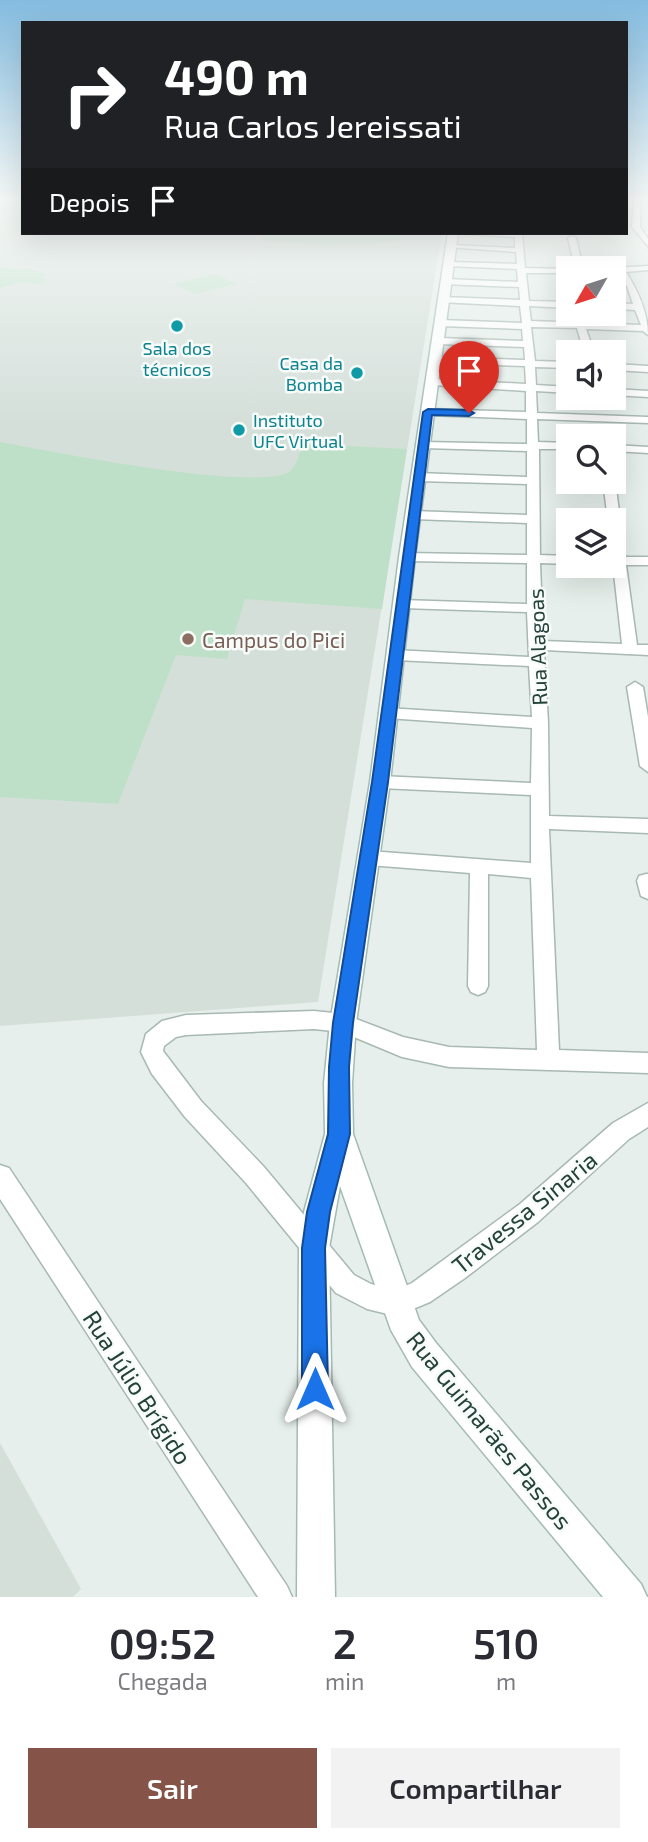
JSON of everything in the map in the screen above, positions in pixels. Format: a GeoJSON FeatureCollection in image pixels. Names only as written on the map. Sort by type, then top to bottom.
{"type":"FeatureCollection","features":[{"type":"Feature","properties":{"kind":"street"},"geometry":{"type":"LineString","coordinates":[[316,1597],[314,1248],[319,1212],[339,1134],[339,1072],[343,1023],[380,782],[407,557],[437,360],[447,275]]}},
{"type":"Feature","properties":{"kind":"street","name":"Rua Alagoas"},"geometry":{"type":"LineString","coordinates":[[521,275],[532,416],[534,608],[540,723],[540,871],[549,1061]]}},
{"type":"Feature","properties":{"kind":"street"},"geometry":{"type":"LineString","coordinates":[[593,326],[647,330],[626,275]]}},
{"type":"Feature","properties":{"kind":"street"},"geometry":{"type":"LineString","coordinates":[[442,300],[556,304]]}},
{"type":"Feature","properties":{"kind":"street"},"geometry":{"type":"LineString","coordinates":[[626,307],[637,307]]}},
{"type":"Feature","properties":{"kind":"street"},"geometry":{"type":"LineString","coordinates":[[440,332],[556,325]]}},
{"type":"Feature","properties":{"kind":"street"},"geometry":{"type":"LineString","coordinates":[[440,332],[527,344]]}},
{"type":"Feature","properties":{"kind":"street"},"geometry":{"type":"LineString","coordinates":[[437,360],[556,365]]}},
{"type":"Feature","properties":{"kind":"street"},"geometry":{"type":"LineString","coordinates":[[626,368],[648,369]]}},
{"type":"Feature","properties":{"kind":"street"},"geometry":{"type":"LineString","coordinates":[[433,382],[556,389]]}},
{"type":"Feature","properties":{"kind":"street"},"geometry":{"type":"LineString","coordinates":[[626,393],[648,394]]}},
{"type":"Feature","properties":{"kind":"street"},"geometry":{"type":"LineString","coordinates":[[428,412],[648,420]]}},
{"type":"Feature","properties":{"kind":"street"},"geometry":{"type":"LineString","coordinates":[[424,445],[556,446]]}},
{"type":"Feature","properties":{"kind":"street"},"geometry":{"type":"LineString","coordinates":[[626,449],[648,450]]}},
{"type":"Feature","properties":{"kind":"street"},"geometry":{"type":"LineString","coordinates":[[418,477],[533,481]]}},
{"type":"Feature","properties":{"kind":"street"},"geometry":{"type":"LineString","coordinates":[[413,515],[534,519]]}},
{"type":"Feature","properties":{"kind":"street"},"geometry":{"type":"LineString","coordinates":[[407,557],[556,560]]}},
{"type":"Feature","properties":{"kind":"street"},"geometry":{"type":"LineString","coordinates":[[626,561],[648,561]]}},
{"type":"Feature","properties":{"kind":"street"},"geometry":{"type":"LineString","coordinates":[[619,578],[630,649]]}},
{"type":"Feature","properties":{"kind":"street"},"geometry":{"type":"LineString","coordinates":[[402,604],[534,608]]}},
{"type":"Feature","properties":{"kind":"street"},"geometry":{"type":"LineString","coordinates":[[535,645],[648,650]]}},
{"type":"Feature","properties":{"kind":"street"},"geometry":{"type":"LineString","coordinates":[[395,655],[536,662]]}},
{"type":"Feature","properties":{"kind":"street"},"geometry":{"type":"LineString","coordinates":[[635,687],[647,756]]}},
{"type":"Feature","properties":{"kind":"street"},"geometry":{"type":"LineString","coordinates":[[387,713],[540,723]]}},
{"type":"Feature","properties":{"kind":"street"},"geometry":{"type":"LineString","coordinates":[[380,782],[538,789]]}},
{"type":"Feature","properties":{"kind":"street"},"geometry":{"type":"LineString","coordinates":[[539,822],[648,826]]}},
{"type":"Feature","properties":{"kind":"street"},"geometry":{"type":"LineString","coordinates":[[369,858],[540,871]]}},
{"type":"Feature","properties":{"kind":"street"},"geometry":{"type":"LineString","coordinates":[[478,986],[479,866]]}},
{"type":"Feature","properties":{"kind":"street"},"geometry":{"type":"LineString","coordinates":[[396,1303],[367,1296],[345,1284],[256,1175],[193,1109],[160,1067],[152,1052],[154,1041],[162,1033],[186,1025],[277,1020],[343,1023],[425,1054],[648,1063]]}},
{"type":"Feature","properties":{"kind":"street","name":"Travessa Sinaria"},"geometry":{"type":"LineString","coordinates":[[396,1303],[421,1293],[456,1269],[529,1213],[621,1131],[648,1114]]}},
{"type":"Feature","properties":{"kind":"street","name":"Rua Guimarães Passos"},"geometry":{"type":"LineString","coordinates":[[339,1134],[372,1239],[407,1330],[424,1355],[628,1597]]}},
{"type":"Feature","properties":{"kind":"street","name":"Rua Júlio Brígido"},"geometry":{"type":"LineString","coordinates":[[0,1177],[276,1597]]}},
{"type":"Feature","properties":{"kind":"shaded area","name":"Campus do Pici"},"geometry":{"type":"Polygon","coordinates":[[[0,275],[435,275],[318,1002],[0,1026],[0,275]]]}},
{"type":"Feature","properties":{"kind":"shaded area"},"geometry":{"type":"Polygon","coordinates":[[[0,1443],[81,1589],[73,1597],[0,1597],[0,1443]]]}},
{"type":"Feature","properties":{"kind":"green space"},"geometry":{"type":"Polygon","coordinates":[[[0,275],[44,275],[41,278],[46,279],[41,284],[22,282],[0,288],[0,275]]]}},
{"type":"Feature","properties":{"kind":"green space"},"geometry":{"type":"Polygon","coordinates":[[[217,275],[236,284],[195,294],[174,284],[217,275]]]}},
{"type":"Feature","properties":{"kind":"green space"},"geometry":{"type":"Polygon","coordinates":[[[0,442],[149,468],[235,477],[268,477],[289,472],[301,449],[308,449],[310,444],[407,449],[382,609],[245,599],[227,659],[176,655],[118,804],[0,797],[0,442]]]}},
{"type":"Feature","properties":{"kind":"place","name":"Sala dos técnicos"},"geometry":{"type":"Point","coordinates":[177,326]}},
{"type":"Feature","properties":{"kind":"place","name":"Casa da Bomba"},"geometry":{"type":"Point","coordinates":[357,373]}},
{"type":"Feature","properties":{"kind":"place","name":"Instituto UFC Virtual"},"geometry":{"type":"Point","coordinates":[239,430]}},
{"type":"Feature","properties":{"kind":"place","name":"Campus do Pici"},"geometry":{"type":"Point","coordinates":[188,639]}},
{"type":"Feature","properties":{"kind":"route"},"geometry":{"type":"LineString","coordinates":[[315,1389],[314,1248],[319,1212],[339,1134],[339,1067],[343,1023],[380,782],[407,557],[428,412],[469,413]]}}]}
